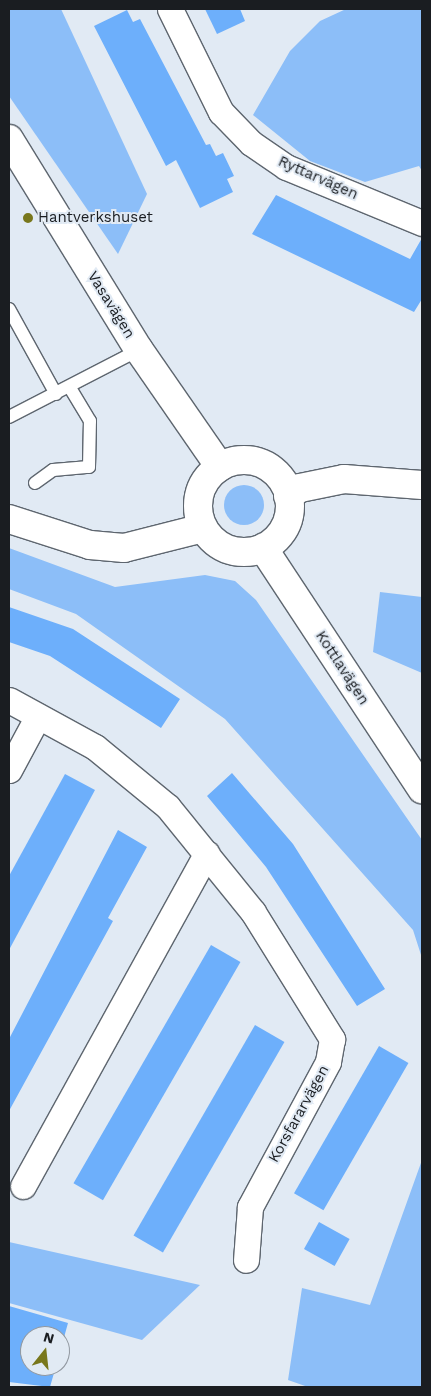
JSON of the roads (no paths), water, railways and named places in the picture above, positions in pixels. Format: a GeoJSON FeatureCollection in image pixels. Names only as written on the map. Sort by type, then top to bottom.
{"type":"FeatureCollection","features":[{"type":"Feature","properties":{"kind":"street","name":"Ryttarvägen"},"geometry":{"type":"LineString","coordinates":[[170,9],[221,112],[251,143],[286,167],[422,222]]}},
{"type":"Feature","properties":{"kind":"street","name":"Vasavägen"},"geometry":{"type":"LineString","coordinates":[[9,139],[139,350],[220,467]]}},
{"type":"Feature","properties":{"kind":"street"},"geometry":{"type":"LineString","coordinates":[[241,461],[261,464],[276,474],[288,496],[286,525],[263,548],[247,552],[228,549],[203,528],[199,496],[206,480],[220,467],[241,461]]}},
{"type":"Feature","properties":{"kind":"street"},"geometry":{"type":"LineString","coordinates":[[288,496],[300,488],[344,479],[422,485]]}},
{"type":"Feature","properties":{"kind":"street"},"geometry":{"type":"LineString","coordinates":[[9,519],[90,545],[124,548],[203,528]]}},
{"type":"Feature","properties":{"kind":"street","name":"Kottlavägen"},"geometry":{"type":"LineString","coordinates":[[263,548],[422,789]]}},
{"type":"Feature","properties":{"kind":"street","name":"Korsfararvägen"},"geometry":{"type":"LineString","coordinates":[[9,700],[95,747],[136,776],[207,853],[253,912],[332,1039],[328,1062],[250,1207],[246,1260]]}},
{"type":"Feature","properties":{"kind":"street"},"geometry":{"type":"LineString","coordinates":[[9,770],[38,716]]}},
{"type":"Feature","properties":{"kind":"street"},"geometry":{"type":"LineString","coordinates":[[24,1186],[207,853]]}},
{"type":"Feature","properties":{"kind":"lane"},"geometry":{"type":"LineString","coordinates":[[9,309],[56,394]]}},
{"type":"Feature","properties":{"kind":"lane"},"geometry":{"type":"LineString","coordinates":[[9,417],[70,388],[139,350]]}},
{"type":"Feature","properties":{"kind":"lane"},"geometry":{"type":"LineString","coordinates":[[35,483],[53,470],[89,467],[90,421],[70,388]]}},
{"type":"Feature","properties":{"kind":"place","name":"Hantverkshuset"},"geometry":{"type":"Point","coordinates":[28,218]}}]}
